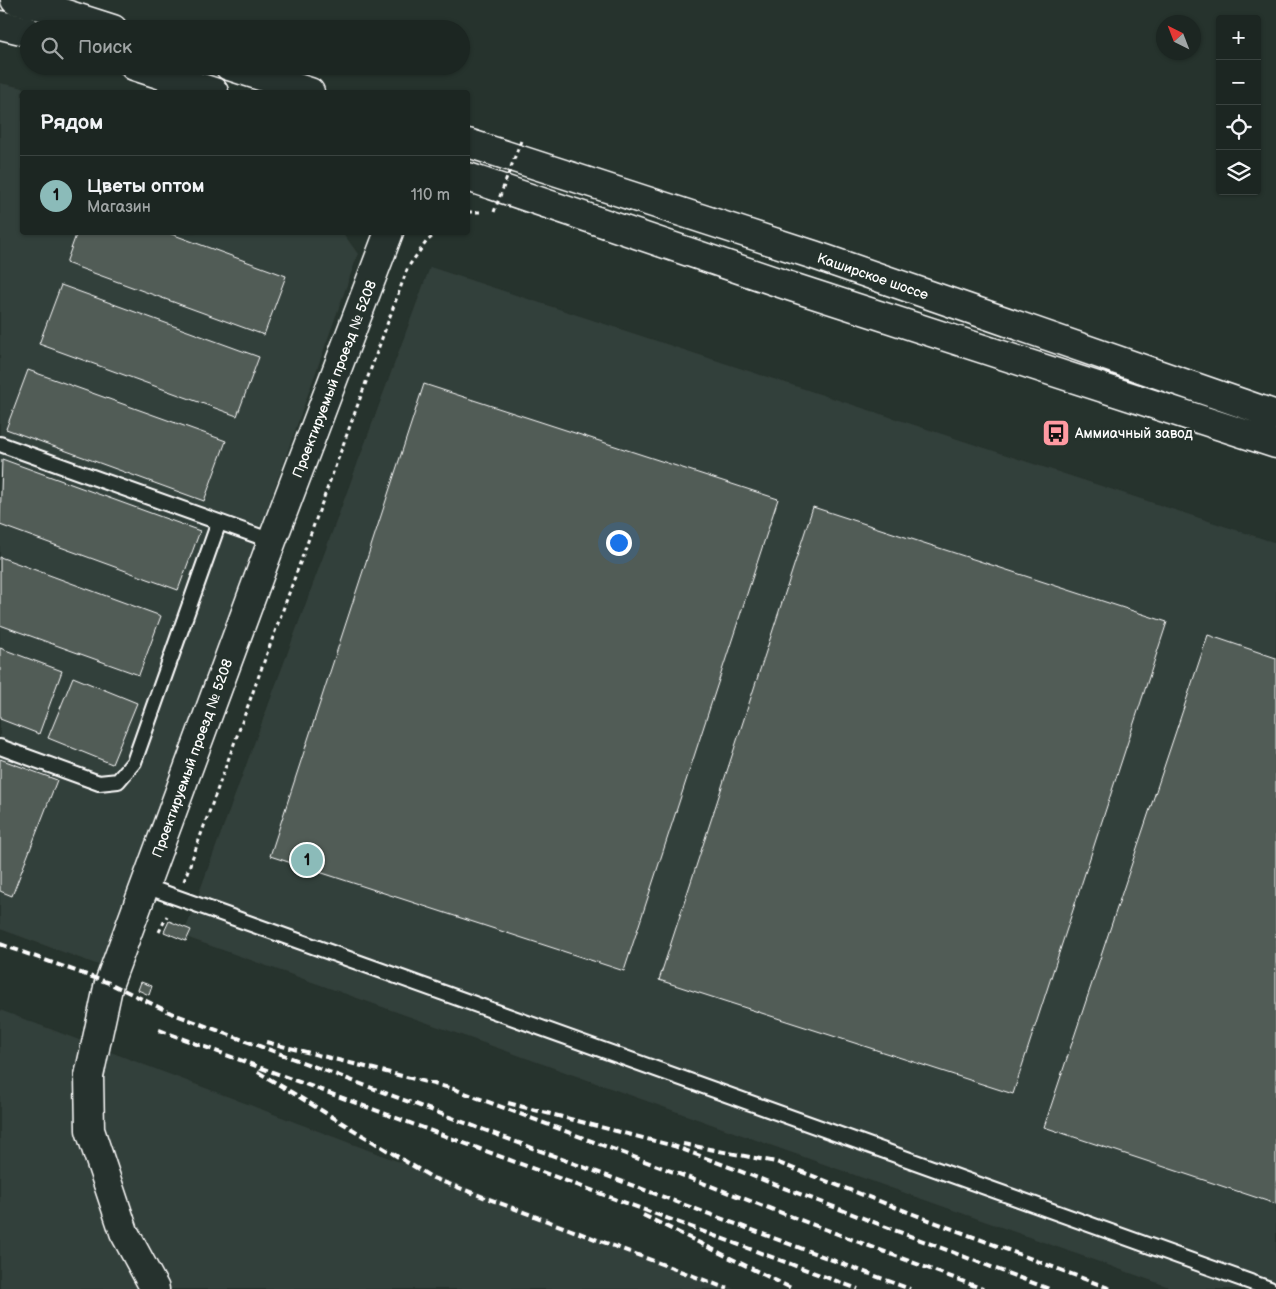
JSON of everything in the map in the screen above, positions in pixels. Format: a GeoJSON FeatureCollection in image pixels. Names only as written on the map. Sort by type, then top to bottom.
{"type":"FeatureCollection","features":[{"type":"Feature","properties":{"kind":"main road"},"geometry":{"type":"LineString","coordinates":[[15,0],[53,9],[86,20]]}},
{"type":"Feature","properties":{"kind":"main road"},"geometry":{"type":"LineString","coordinates":[[0,25],[20,30]]}},
{"type":"Feature","properties":{"kind":"main road"},"geometry":{"type":"LineString","coordinates":[[162,75],[208,90]]}},
{"type":"Feature","properties":{"kind":"main road"},"geometry":{"type":"LineString","coordinates":[[257,75],[304,90]]}},
{"type":"Feature","properties":{"kind":"main road","name":"Каширское шоссе"},"geometry":{"type":"LineString","coordinates":[[470,144],[814,256],[1276,414]]}},
{"type":"Feature","properties":{"kind":"main road"},"geometry":{"type":"LineString","coordinates":[[470,178],[792,287],[1276,444]]}},
{"type":"Feature","properties":{"kind":"main road","name":"Проектируемый проезд № 5208"},"geometry":{"type":"LineString","coordinates":[[155,1289],[124,1232],[90,1130],[89,1076],[109,983],[272,541],[389,235]]}},
{"type":"Feature","properties":{"kind":"lane"},"geometry":{"type":"LineString","coordinates":[[0,444],[272,541]]}},
{"type":"Feature","properties":{"kind":"lane"},"geometry":{"type":"LineString","coordinates":[[0,747],[99,783],[118,781],[134,762],[219,522]]}},
{"type":"Feature","properties":{"kind":"lane"},"geometry":{"type":"LineString","coordinates":[[145,886],[1270,1289]]}},
{"type":"Feature","properties":{"kind":"path"},"geometry":{"type":"LineString","coordinates":[[494,212],[522,138]]}},
{"type":"Feature","properties":{"kind":"path"},"geometry":{"type":"LineString","coordinates":[[154,941],[177,897],[408,267],[427,241],[434,235]]}},
{"type":"Feature","properties":{"kind":"shaded area"},"geometry":{"type":"Polygon","coordinates":[[[0,83],[33,90],[20,90],[20,235],[344,235],[358,254],[104,967],[0,929],[0,83]]]}},
{"type":"Feature","properties":{"kind":"shaded area"},"geometry":{"type":"Polygon","coordinates":[[[430,267],[1276,543],[1276,1289],[1175,1289],[183,936],[430,267]]]}},
{"type":"Feature","properties":{"kind":"shaded area"},"geometry":{"type":"Polygon","coordinates":[[[0,1010],[734,1289],[0,1289],[0,1010]]]}},
{"type":"Feature","properties":{"kind":"building"},"geometry":{"type":"Polygon","coordinates":[[[76,235],[174,235],[286,276],[264,335],[66,263],[76,235]]]}},
{"type":"Feature","properties":{"kind":"building"},"geometry":{"type":"Polygon","coordinates":[[[61,285],[259,357],[237,416],[39,344],[61,285]]]}},
{"type":"Feature","properties":{"kind":"building"},"geometry":{"type":"Polygon","coordinates":[[[28,370],[226,441],[204,501],[6,429],[28,370]]]}},
{"type":"Feature","properties":{"kind":"building"},"geometry":{"type":"Polygon","coordinates":[[[424,384],[778,499],[624,971],[270,856],[424,384]]]}},
{"type":"Feature","properties":{"kind":"building"},"geometry":{"type":"Polygon","coordinates":[[[2,459],[200,531],[178,590],[0,525],[2,459]]]}},
{"type":"Feature","properties":{"kind":"building"},"geometry":{"type":"Polygon","coordinates":[[[813,507],[1167,622],[1013,1094],[659,980],[813,507]]]}},
{"type":"Feature","properties":{"kind":"building"},"geometry":{"type":"Polygon","coordinates":[[[0,557],[161,616],[139,675],[0,625],[0,557]]]}},
{"type":"Feature","properties":{"kind":"building"},"geometry":{"type":"Polygon","coordinates":[[[1208,635],[1276,658],[1276,1204],[1044,1127],[1208,635]]]}},
{"type":"Feature","properties":{"kind":"building"},"geometry":{"type":"Polygon","coordinates":[[[0,648],[62,671],[39,734],[0,719],[0,648]]]}},
{"type":"Feature","properties":{"kind":"building"},"geometry":{"type":"Polygon","coordinates":[[[73,677],[137,703],[112,764],[48,738],[73,677]]]}},
{"type":"Feature","properties":{"kind":"building"},"geometry":{"type":"Polygon","coordinates":[[[0,759],[57,780],[12,896],[0,891],[0,759]]]}},
{"type":"Feature","properties":{"kind":"building"},"geometry":{"type":"Polygon","coordinates":[[[169,921],[191,930],[186,941],[164,932],[169,921]]]}},
{"type":"Feature","properties":{"kind":"building"},"geometry":{"type":"Polygon","coordinates":[[[141,982],[152,986],[149,995],[138,990],[141,982]]]}},
{"type":"Feature","properties":{"kind":"railway"},"geometry":{"type":"LineString","coordinates":[[0,944],[109,983],[171,1013],[910,1289]]}},
{"type":"Feature","properties":{"kind":"railway"},"geometry":{"type":"LineString","coordinates":[[159,1030],[858,1289]]}},
{"type":"Feature","properties":{"kind":"railway"},"geometry":{"type":"LineString","coordinates":[[266,1042],[454,1089],[983,1289]]}},
{"type":"Feature","properties":{"kind":"railway"},"geometry":{"type":"LineString","coordinates":[[258,1072],[433,1178],[728,1289]]}},
{"type":"Feature","properties":{"kind":"railway"},"geometry":{"type":"LineString","coordinates":[[508,1103],[674,1146],[1049,1289]]}},
{"type":"Feature","properties":{"kind":"railway"},"geometry":{"type":"LineString","coordinates":[[683,1144],[776,1162],[1111,1289]]}},
{"type":"Feature","properties":{"kind":"railway"},"geometry":{"type":"LineString","coordinates":[[643,1215],[793,1289]]}},
{"type":"Feature","properties":{"kind":"place","name":"Аммиачный завод"},"geometry":{"type":"Point","coordinates":[1056,433]}},
{"type":"Feature","properties":{"kind":"place","name":"Цветы оптом"},"geometry":{"type":"Point","coordinates":[307,860]}}]}
